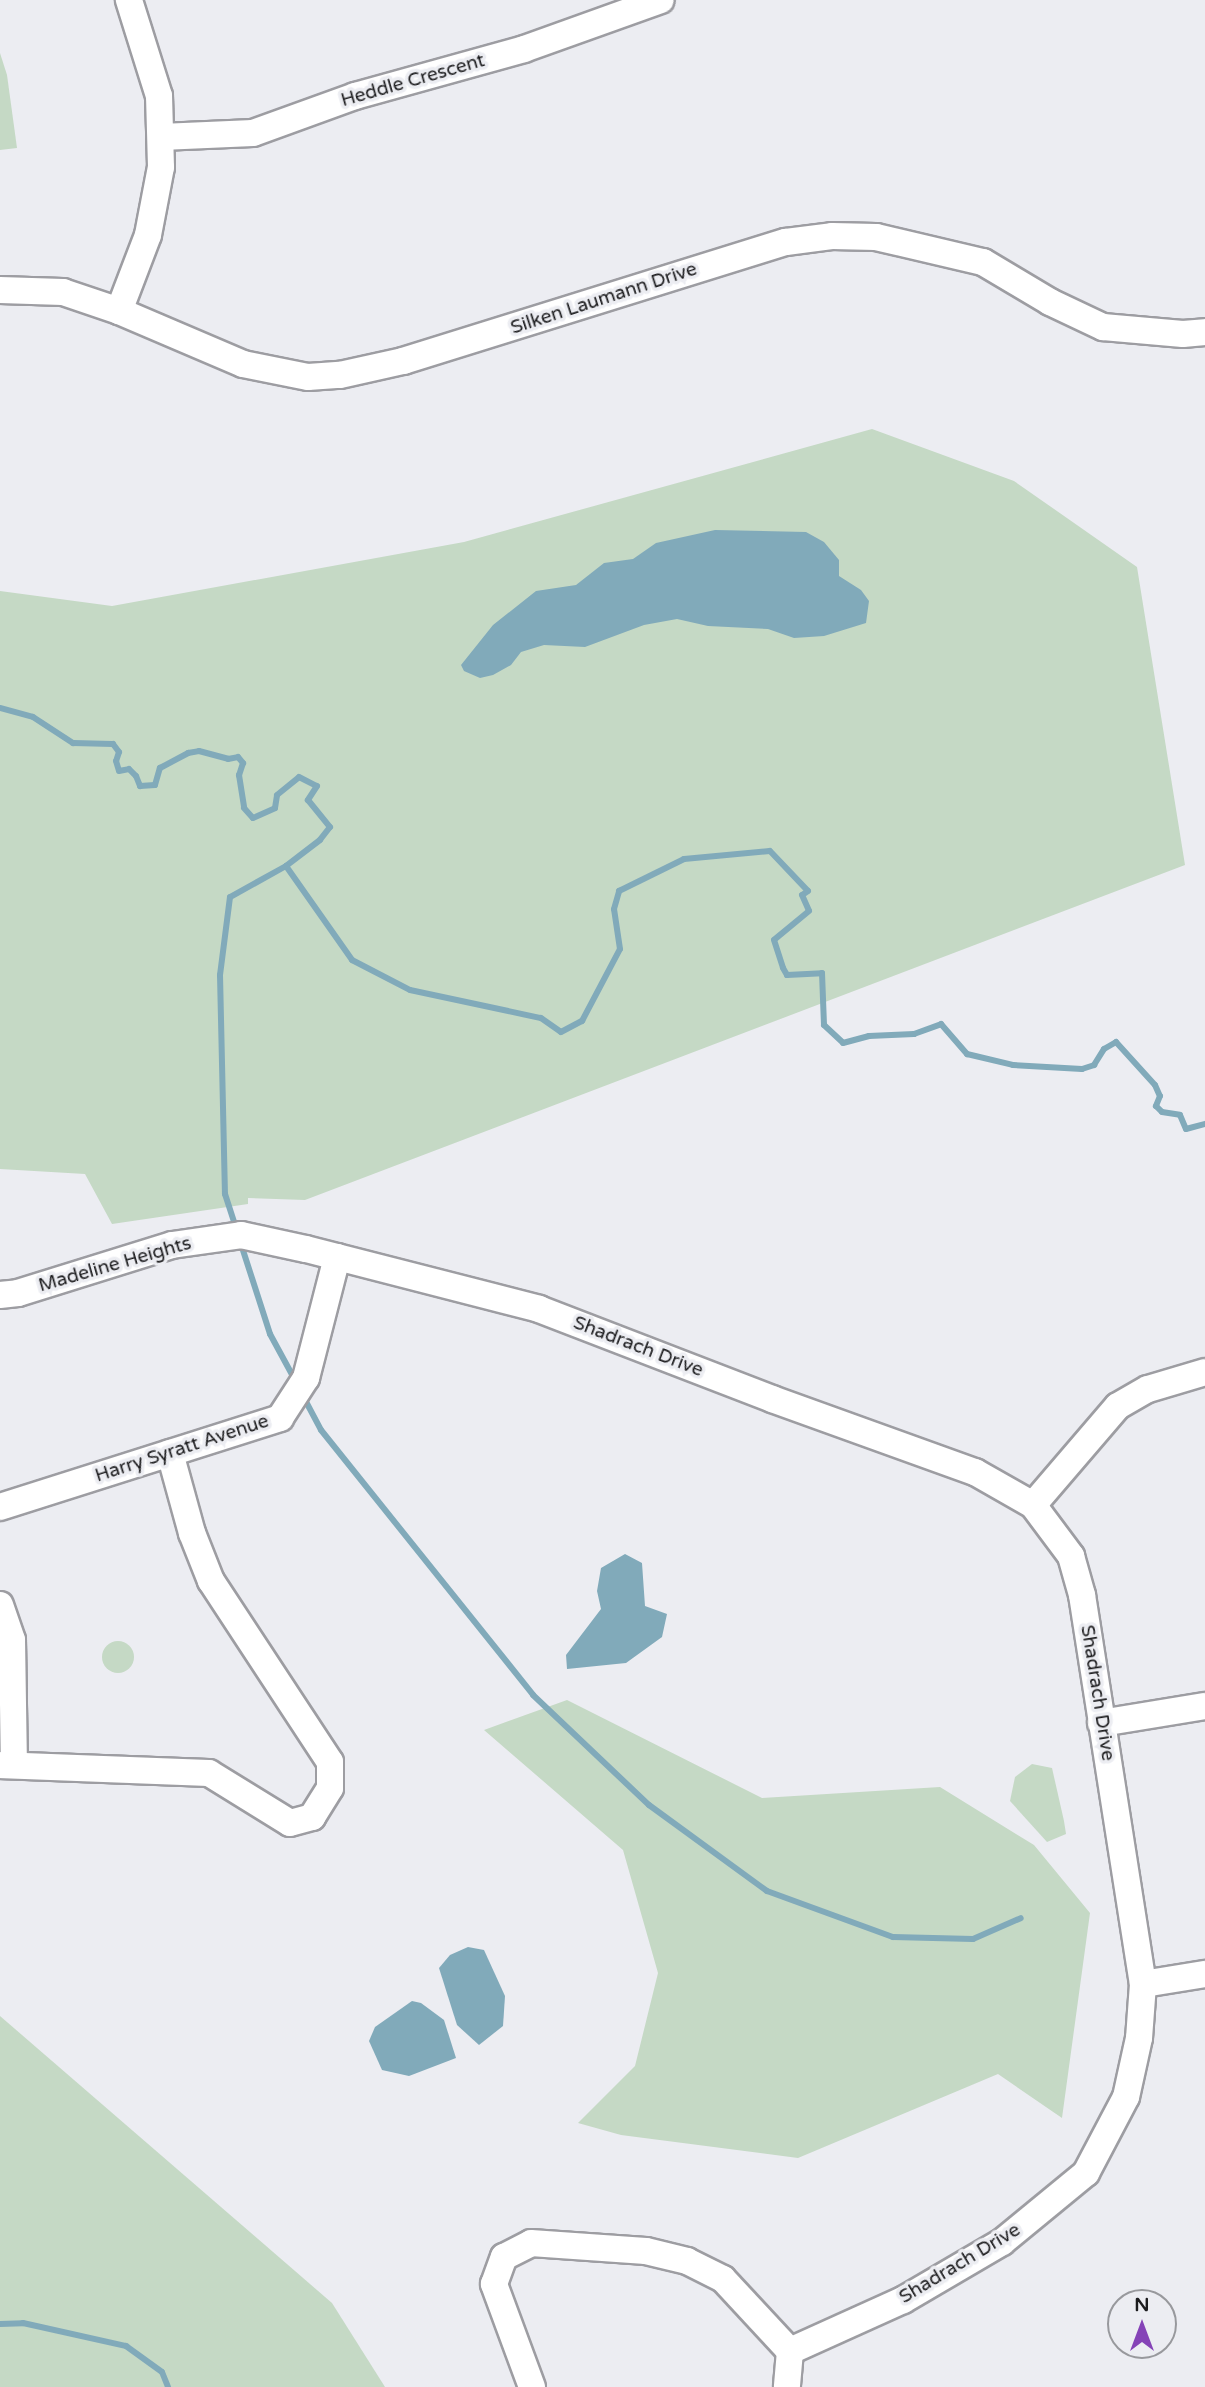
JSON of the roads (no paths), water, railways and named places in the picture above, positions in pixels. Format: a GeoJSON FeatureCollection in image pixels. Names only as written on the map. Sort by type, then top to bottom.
{"type":"FeatureCollection","features":[{"type":"Feature","properties":{"kind":"street"},"geometry":{"type":"LineString","coordinates":[[119,312],[154,211],[161,137],[159,96],[129,0]]}},
{"type":"Feature","properties":{"kind":"street","name":"Heddle Crescent"},"geometry":{"type":"LineString","coordinates":[[161,137],[253,133],[355,96],[524,49],[661,0]]}},
{"type":"Feature","properties":{"kind":"street","name":"Silken Laumann Drive"},"geometry":{"type":"LineString","coordinates":[[0,290],[63,292],[119,312],[243,364],[308,377],[340,375],[403,361],[786,242],[832,236],[876,237],[983,262],[1050,302],[1103,327],[1183,334],[1205,332]]}},
{"type":"Feature","properties":{"kind":"street","name":"Madeline Heights"},"geometry":{"type":"LineString","coordinates":[[0,1295],[18,1293],[172,1245],[241,1236],[337,1256],[435,1282]]}},
{"type":"Feature","properties":{"kind":"street","name":"Harry Syratt Avenue"},"geometry":{"type":"LineString","coordinates":[[0,1507],[280,1418],[306,1378],[337,1256]]}},
{"type":"Feature","properties":{"kind":"street","name":"Shadrach Drive"},"geometry":{"type":"LineString","coordinates":[[435,1282],[539,1309],[772,1399],[975,1472],[1033,1505],[1071,1556],[1082,1595],[1143,1984],[1139,2038],[1126,2097],[1086,2173],[1002,2242],[903,2300],[790,2351]]}},
{"type":"Feature","properties":{"kind":"street"},"geometry":{"type":"LineString","coordinates":[[1033,1505],[1118,1406],[1148,1389],[1205,1372]]}},
{"type":"Feature","properties":{"kind":"street"},"geometry":{"type":"LineString","coordinates":[[0,1605],[12,1640],[7,1765],[209,1773],[290,1823],[312,1817],[330,1788],[330,1762],[211,1581],[192,1533],[170,1453]]}},
{"type":"Feature","properties":{"kind":"street"},"geometry":{"type":"LineString","coordinates":[[1101,1723],[1205,1706]]}},
{"type":"Feature","properties":{"kind":"street"},"geometry":{"type":"LineString","coordinates":[[1143,1984],[1205,1975]]}},
{"type":"Feature","properties":{"kind":"street"},"geometry":{"type":"LineString","coordinates":[[532,2387],[494,2284],[504,2257],[531,2243],[646,2251],[687,2261],[723,2279],[790,2351],[787,2387]]}},
{"type":"Feature","properties":{"kind":"water"},"geometry":{"type":"Polygon","coordinates":[[[715,530],[806,532],[824,542],[839,560],[839,576],[861,590],[869,601],[866,623],[824,636],[794,638],[768,629],[708,626],[677,619],[644,625],[585,647],[544,645],[521,652],[511,665],[493,675],[480,678],[464,671],[461,665],[493,625],[536,591],[576,585],[604,563],[633,559],[656,543],[715,530]]]}},
{"type":"Feature","properties":{"kind":"water"},"geometry":{"type":"Polygon","coordinates":[[[625,1554],[642,1563],[645,1606],[667,1614],[662,1637],[626,1663],[567,1669],[566,1655],[601,1609],[597,1591],[601,1568],[625,1554]]]}},
{"type":"Feature","properties":{"kind":"water"},"geometry":{"type":"Polygon","coordinates":[[[468,1947],[484,1950],[505,1996],[503,2026],[479,2045],[457,2025],[439,1968],[450,1955],[468,1947]]]}},
{"type":"Feature","properties":{"kind":"water"},"geometry":{"type":"Polygon","coordinates":[[[412,2001],[421,2003],[444,2020],[456,2058],[409,2076],[382,2070],[369,2041],[375,2027],[412,2001]]]}},
{"type":"Feature","properties":{"kind":"waterway"},"geometry":{"type":"LineString","coordinates":[[0,708],[33,717],[73,743],[113,744],[119,752],[116,761],[119,771],[129,769],[140,786],[155,785],[160,768],[188,753],[199,751],[228,759],[238,757],[243,763],[239,775],[244,808],[253,818],[275,808],[277,795],[299,777],[317,786],[308,800],[330,827],[320,840],[286,866],[230,897],[220,975],[225,1194],[237,1231]]}},
{"type":"Feature","properties":{"kind":"waterway"},"geometry":{"type":"LineString","coordinates":[[286,866],[352,960],[410,990],[541,1018],[561,1032],[582,1021],[620,949],[614,909],[619,891],[684,859],[770,851],[808,891],[802,895],[809,911],[774,940],[783,968],[787,975],[822,973],[824,1025],[843,1043],[869,1036],[914,1034],[941,1024],[967,1054],[1013,1065],[1082,1069],[1094,1065],[1104,1049],[1116,1042],[1155,1085],[1160,1096],[1156,1106],[1162,1112],[1180,1115],[1186,1129],[1205,1124]]}},
{"type":"Feature","properties":{"kind":"waterway"},"geometry":{"type":"LineString","coordinates":[[240,1241],[270,1334],[295,1380]]}},
{"type":"Feature","properties":{"kind":"waterway"},"geometry":{"type":"LineString","coordinates":[[303,1396],[321,1430],[533,1695],[649,1805],[767,1891],[893,1937],[973,1939],[1021,1918]]}},
{"type":"Feature","properties":{"kind":"waterway"},"geometry":{"type":"LineString","coordinates":[[0,2324],[23,2323],[126,2346],[162,2372],[168,2387]]}}]}
